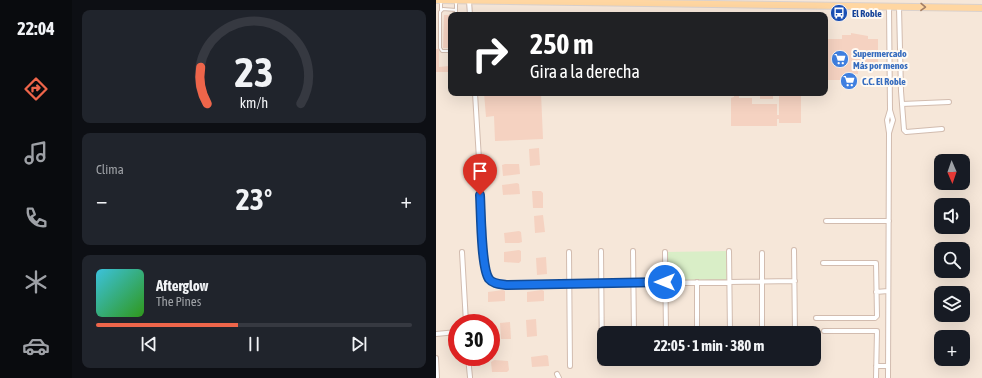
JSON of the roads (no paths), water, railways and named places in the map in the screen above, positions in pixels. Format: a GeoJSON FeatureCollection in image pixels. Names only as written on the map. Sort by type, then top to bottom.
{"type":"FeatureCollection","features":[{"type":"Feature","properties":{"kind":"main road"},"geometry":{"type":"LineString","coordinates":[[436,0],[982,8]]}},
{"type":"Feature","properties":{"kind":"street"},"geometry":{"type":"LineString","coordinates":[[469,1],[470,12]]}},
{"type":"Feature","properties":{"kind":"street"},"geometry":{"type":"LineString","coordinates":[[888,378],[889,133],[893,120],[890,110],[889,7]]}},
{"type":"Feature","properties":{"kind":"street"},"geometry":{"type":"LineString","coordinates":[[900,7],[902,104],[905,131],[942,129]]}},
{"type":"Feature","properties":{"kind":"street"},"geometry":{"type":"LineString","coordinates":[[475,96],[484,245],[488,277],[492,282],[500,284],[569,284],[795,281]]}},
{"type":"Feature","properties":{"kind":"street"},"geometry":{"type":"LineString","coordinates":[[902,104],[949,102]]}},
{"type":"Feature","properties":{"kind":"street"},"geometry":{"type":"LineString","coordinates":[[826,220],[889,221]]}},
{"type":"Feature","properties":{"kind":"street"},"geometry":{"type":"LineString","coordinates":[[794,250],[795,326]]}},
{"type":"Feature","properties":{"kind":"street"},"geometry":{"type":"LineString","coordinates":[[601,251],[602,326]]}},
{"type":"Feature","properties":{"kind":"street"},"geometry":{"type":"LineString","coordinates":[[633,251],[634,326]]}},
{"type":"Feature","properties":{"kind":"street"},"geometry":{"type":"LineString","coordinates":[[730,251],[730,326]]}},
{"type":"Feature","properties":{"kind":"street"},"geometry":{"type":"LineString","coordinates":[[462,252],[465,314]]}},
{"type":"Feature","properties":{"kind":"street"},"geometry":{"type":"LineString","coordinates":[[569,252],[570,366]]}},
{"type":"Feature","properties":{"kind":"street"},"geometry":{"type":"LineString","coordinates":[[665,252],[666,326]]}},
{"type":"Feature","properties":{"kind":"street"},"geometry":{"type":"LineString","coordinates":[[762,253],[762,326]]}},
{"type":"Feature","properties":{"kind":"street"},"geometry":{"type":"LineString","coordinates":[[816,318],[875,318],[877,316],[876,263],[823,263]]}},
{"type":"Feature","properties":{"kind":"street"},"geometry":{"type":"LineString","coordinates":[[697,282],[697,326]]}},
{"type":"Feature","properties":{"kind":"street"},"geometry":{"type":"LineString","coordinates":[[876,292],[888,291]]}},
{"type":"Feature","properties":{"kind":"street"},"geometry":{"type":"LineString","coordinates":[[824,330],[877,331],[876,378]]}},
{"type":"Feature","properties":{"kind":"street"},"geometry":{"type":"LineString","coordinates":[[436,334],[448,333]]}},
{"type":"Feature","properties":{"kind":"street"},"geometry":{"type":"LineString","coordinates":[[436,358],[437,378]]}},
{"type":"Feature","properties":{"kind":"street"},"geometry":{"type":"LineString","coordinates":[[469,366],[470,377]]}},
{"type":"Feature","properties":{"kind":"street"},"geometry":{"type":"LineString","coordinates":[[876,366],[888,366]]}},
{"type":"Feature","properties":{"kind":"lane"},"geometry":{"type":"LineString","coordinates":[[441,0],[440,48],[442,51],[448,51]]}},
{"type":"Feature","properties":{"kind":"lane"},"geometry":{"type":"LineString","coordinates":[[441,10],[456,10],[456,0]]}},
{"type":"Feature","properties":{"kind":"place","name":"El Roble"},"geometry":{"type":"Point","coordinates":[839,13]}},
{"type":"Feature","properties":{"kind":"place","name":"Supermercado Más por menos"},"geometry":{"type":"Point","coordinates":[840,59]}},
{"type":"Feature","properties":{"kind":"place","name":"C.C. El Roble"},"geometry":{"type":"Point","coordinates":[849,81]}}]}
